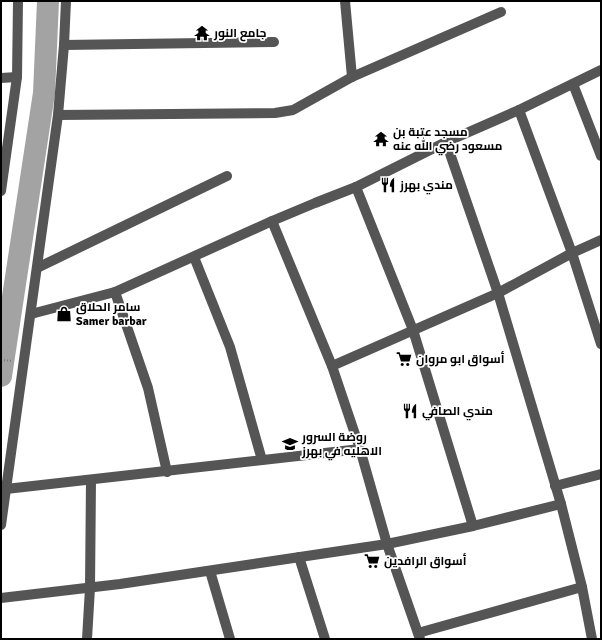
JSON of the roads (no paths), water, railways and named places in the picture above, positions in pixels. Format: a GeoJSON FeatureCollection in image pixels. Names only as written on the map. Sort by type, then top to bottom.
{"type":"FeatureCollection","features":[{"type":"Feature","properties":{"kind":"street"},"geometry":{"type":"LineString","coordinates":[[1,191],[2,174],[17,78],[18,1]]}},
{"type":"Feature","properties":{"kind":"street"},"geometry":{"type":"LineString","coordinates":[[1,525],[58,115],[66,1]]}},
{"type":"Feature","properties":{"kind":"street"},"geometry":{"type":"LineString","coordinates":[[345,1],[352,77]]}},
{"type":"Feature","properties":{"kind":"street"},"geometry":{"type":"LineString","coordinates":[[58,115],[275,113],[293,110],[352,77],[501,12]]}},
{"type":"Feature","properties":{"kind":"street"},"geometry":{"type":"LineString","coordinates":[[64,45],[274,42]]}},
{"type":"Feature","properties":{"kind":"street"},"geometry":{"type":"LineString","coordinates":[[31,314],[115,292],[315,203],[356,187],[446,142],[519,110],[601,70]]}},
{"type":"Feature","properties":{"kind":"street"},"geometry":{"type":"LineString","coordinates":[[1,78],[17,78]]}},
{"type":"Feature","properties":{"kind":"street"},"geometry":{"type":"LineString","coordinates":[[573,84],[601,156]]}},
{"type":"Feature","properties":{"kind":"street"},"geometry":{"type":"LineString","coordinates":[[519,110],[572,253],[601,344]]}},
{"type":"Feature","properties":{"kind":"street"},"geometry":{"type":"LineString","coordinates":[[446,142],[498,293],[556,486],[582,587],[592,639]]}},
{"type":"Feature","properties":{"kind":"street"},"geometry":{"type":"LineString","coordinates":[[37,268],[227,176]]}},
{"type":"Feature","properties":{"kind":"street"},"geometry":{"type":"LineString","coordinates":[[356,187],[413,330],[473,526]]}},
{"type":"Feature","properties":{"kind":"street"},"geometry":{"type":"LineString","coordinates":[[272,222],[332,366],[360,449],[387,544],[419,636],[582,587]]}},
{"type":"Feature","properties":{"kind":"street"},"geometry":{"type":"LineString","coordinates":[[332,366],[498,293],[572,253],[601,240]]}},
{"type":"Feature","properties":{"kind":"street"},"geometry":{"type":"LineString","coordinates":[[194,257],[230,347],[262,460]]}},
{"type":"Feature","properties":{"kind":"street"},"geometry":{"type":"LineString","coordinates":[[115,292],[148,388],[167,472]]}},
{"type":"Feature","properties":{"kind":"street"},"geometry":{"type":"LineString","coordinates":[[6,489],[360,449]]}},
{"type":"Feature","properties":{"kind":"street"},"geometry":{"type":"LineString","coordinates":[[556,486],[601,474]]}},
{"type":"Feature","properties":{"kind":"street"},"geometry":{"type":"LineString","coordinates":[[87,639],[90,588],[91,480]]}},
{"type":"Feature","properties":{"kind":"street"},"geometry":{"type":"LineString","coordinates":[[1,598],[90,588],[387,544],[473,526],[561,504]]}},
{"type":"Feature","properties":{"kind":"street"},"geometry":{"type":"LineString","coordinates":[[299,557],[325,639]]}},
{"type":"Feature","properties":{"kind":"street"},"geometry":{"type":"LineString","coordinates":[[210,571],[230,639]]}},
{"type":"Feature","properties":{"kind":"waterway"},"geometry":{"type":"LineString","coordinates":[[1,376],[44,93],[48,1]]}},
{"type":"Feature","properties":{"kind":"place","name":"جامع النور"},"geometry":{"type":"Point","coordinates":[202,33]}},
{"type":"Feature","properties":{"kind":"place","name":"مسجد عتبة بن مسعود رضي الله عنه"},"geometry":{"type":"Point","coordinates":[381,139]}},
{"type":"Feature","properties":{"kind":"place","name":"مندي بهرز"},"geometry":{"type":"Point","coordinates":[388,185]}},
{"type":"Feature","properties":{"kind":"place","name":"سامر الحلاق Samer barbar"},"geometry":{"type":"Point","coordinates":[64,314]}},
{"type":"Feature","properties":{"kind":"place","name":"أسواق ابو مروان"},"geometry":{"type":"Point","coordinates":[404,359]}},
{"type":"Feature","properties":{"kind":"place","name":"مندي الصافي"},"geometry":{"type":"Point","coordinates":[410,411]}},
{"type":"Feature","properties":{"kind":"place","name":"روضة السرور الاهليه في بهرز"},"geometry":{"type":"Point","coordinates":[290,444]}},
{"type":"Feature","properties":{"kind":"place","name":"أسواق الرافدين"},"geometry":{"type":"Point","coordinates":[372,561]}}]}
